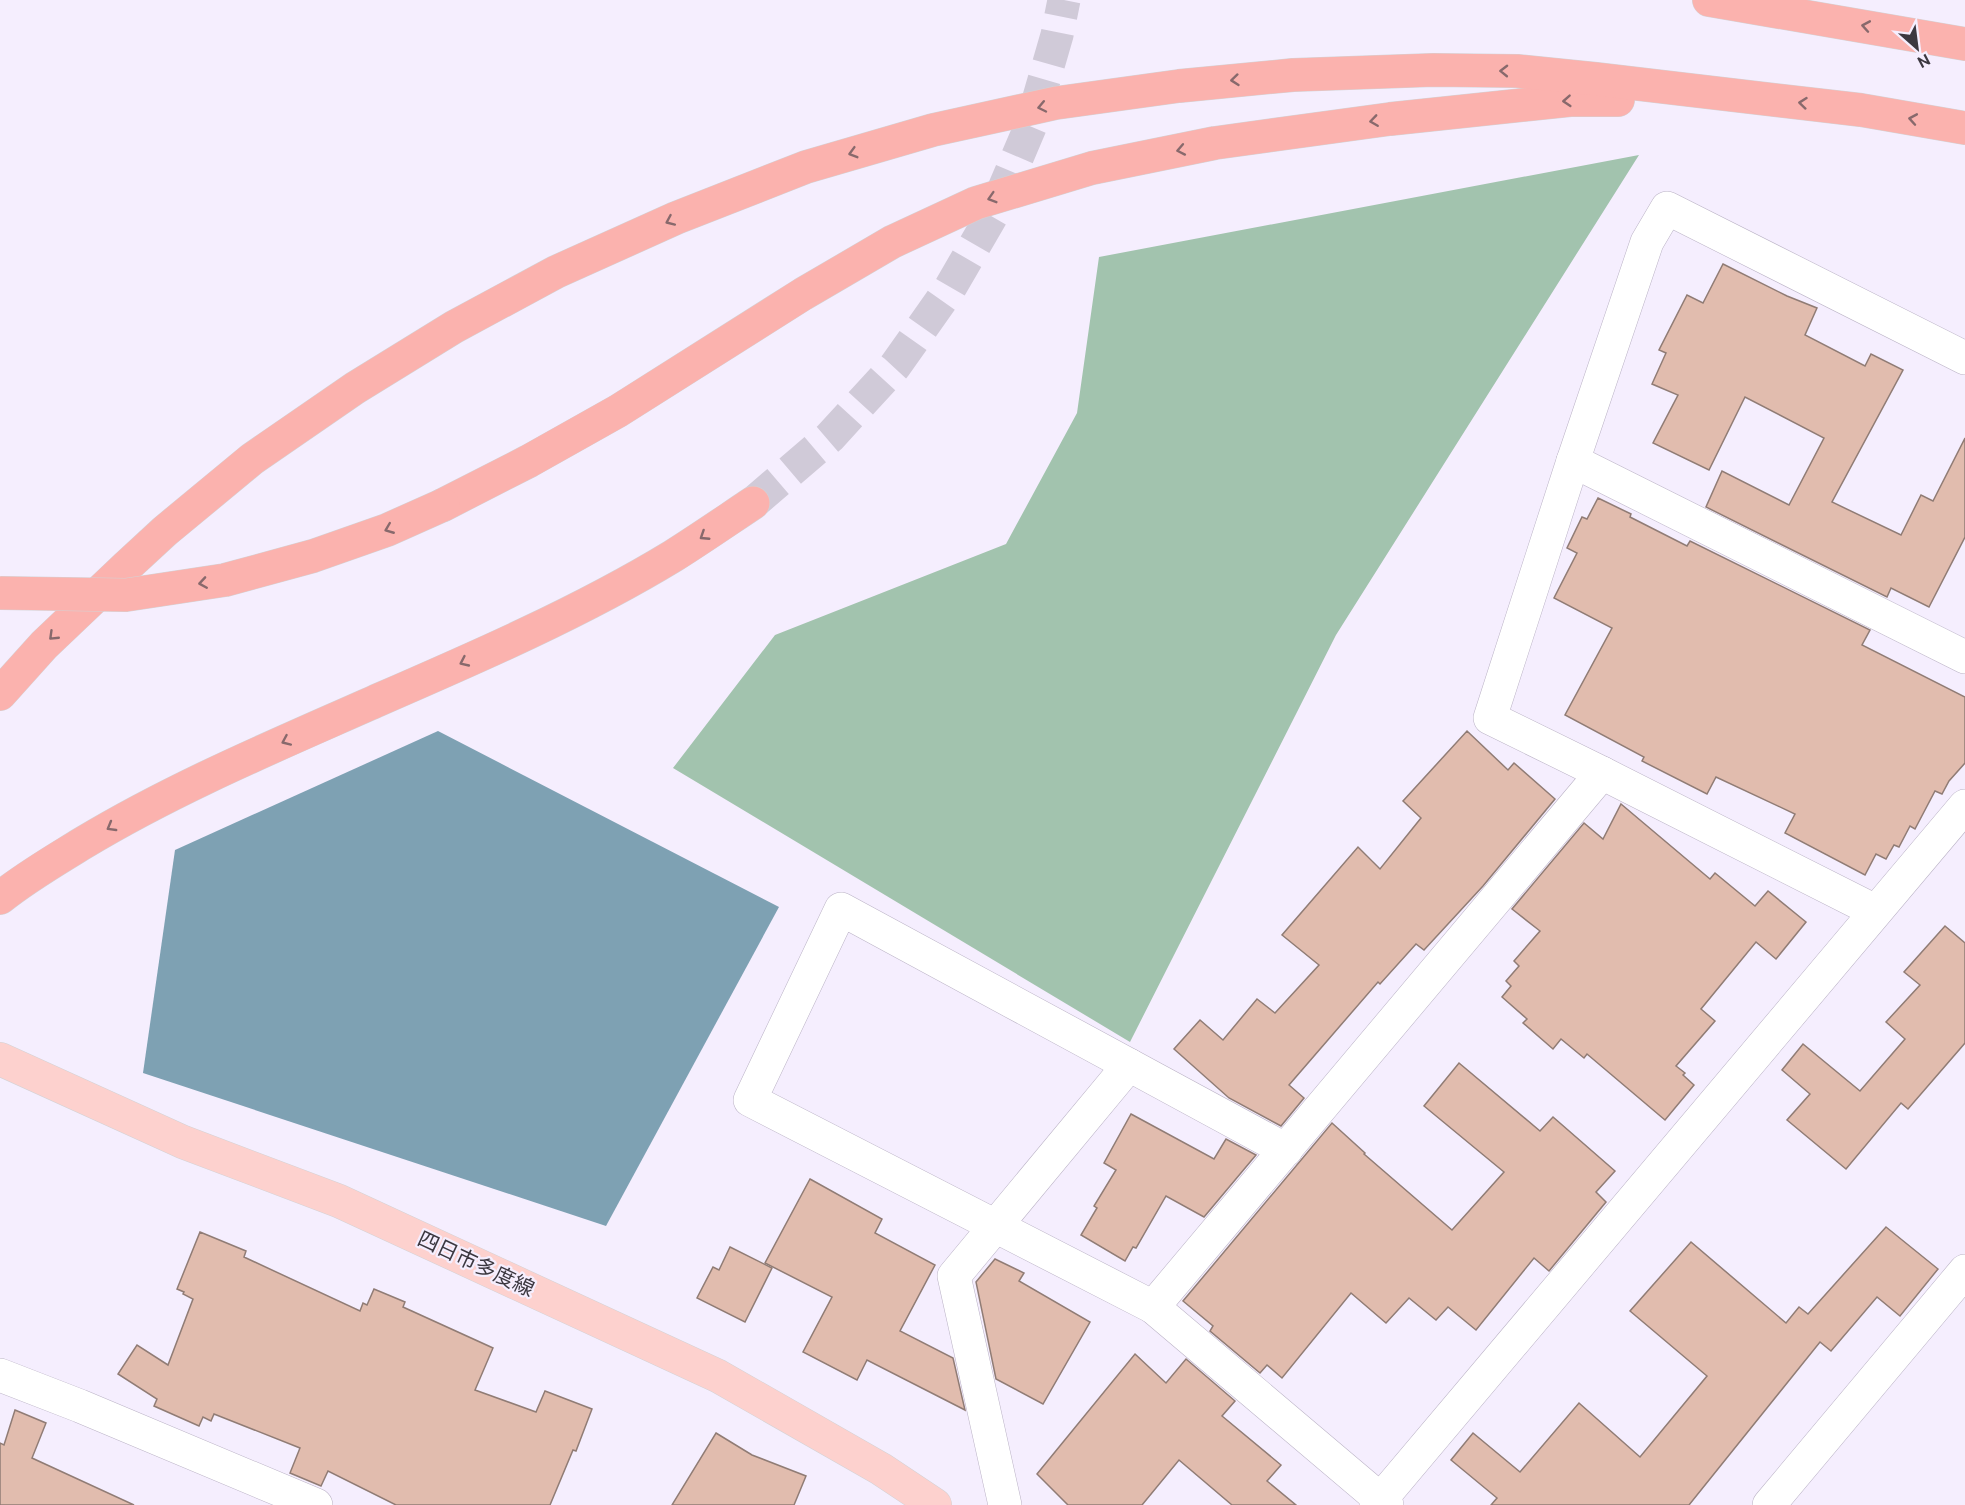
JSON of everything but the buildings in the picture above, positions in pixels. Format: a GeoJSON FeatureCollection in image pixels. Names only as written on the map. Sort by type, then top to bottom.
{"type":"FeatureCollection","features":[{"type":"Feature","properties":{"kind":"highway"},"geometry":{"type":"LineString","coordinates":[[1709,0],[1965,44]]}},
{"type":"Feature","properties":{"kind":"highway"},"geometry":{"type":"LineString","coordinates":[[0,694],[44,645],[126,567],[165,531],[252,459],[355,388],[454,327],[556,272],[676,218],[806,167],[933,130],[1056,104],[1179,86],[1293,75],[1433,70],[1517,71],[1861,110],[1965,128]]}},
{"type":"Feature","properties":{"kind":"highway"},"geometry":{"type":"LineString","coordinates":[[0,593],[126,595],[225,580],[313,556],[387,530],[443,505],[529,461],[618,411],[803,294],[892,242],[976,203],[1092,168],[1215,143],[1390,119],[1570,100],[1752,98]]}},
{"type":"Feature","properties":{"kind":"highway"},"geometry":{"type":"LineString","coordinates":[[0,898],[26,878],[115,824],[216,772],[517,637],[673,556],[753,503]]}},
{"type":"Feature","properties":{"kind":"main road","name":"四日市多度線"},"geometry":{"type":"LineString","coordinates":[[0,1059],[183,1142],[339,1201],[718,1376],[881,1469],[935,1505]]}},
{"type":"Feature","properties":{"kind":"street"},"geometry":{"type":"LineString","coordinates":[[1875,911],[1490,718],[1647,242],[1667,208],[1965,358]]}},
{"type":"Feature","properties":{"kind":"street"},"geometry":{"type":"LineString","coordinates":[[1573,461],[1965,657]]}},
{"type":"Feature","properties":{"kind":"street"},"geometry":{"type":"LineString","coordinates":[[1153,1307],[1602,773]]}},
{"type":"Feature","properties":{"kind":"street"},"geometry":{"type":"LineString","coordinates":[[1286,1150],[841,909],[750,1100],[1153,1307],[1381,1503],[1965,806]]}},
{"type":"Feature","properties":{"kind":"street"},"geometry":{"type":"LineString","coordinates":[[1005,1505],[954,1276],[1129,1065]]}},
{"type":"Feature","properties":{"kind":"street"},"geometry":{"type":"LineString","coordinates":[[1769,1505],[1965,1271]]}},
{"type":"Feature","properties":{"kind":"street"},"geometry":{"type":"LineString","coordinates":[[0,1375],[316,1505]]}},
{"type":"Feature","properties":{"kind":"green space"},"geometry":{"type":"Polygon","coordinates":[[[1639,155],[1336,635],[1130,1042],[673,768],[775,635],[1006,544],[1077,413],[1099,257],[1639,155]]]}},
{"type":"Feature","properties":{"kind":"water"},"geometry":{"type":"Polygon","coordinates":[[[438,731],[779,907],[606,1226],[143,1073],[175,850],[438,731]]]}},
{"type":"Feature","properties":{"kind":"tunnel"},"geometry":{"type":"LineString","coordinates":[[753,503],[830,437],[895,366],[950,288],[994,212],[1031,125],[1057,35],[1064,0]]}}]}
